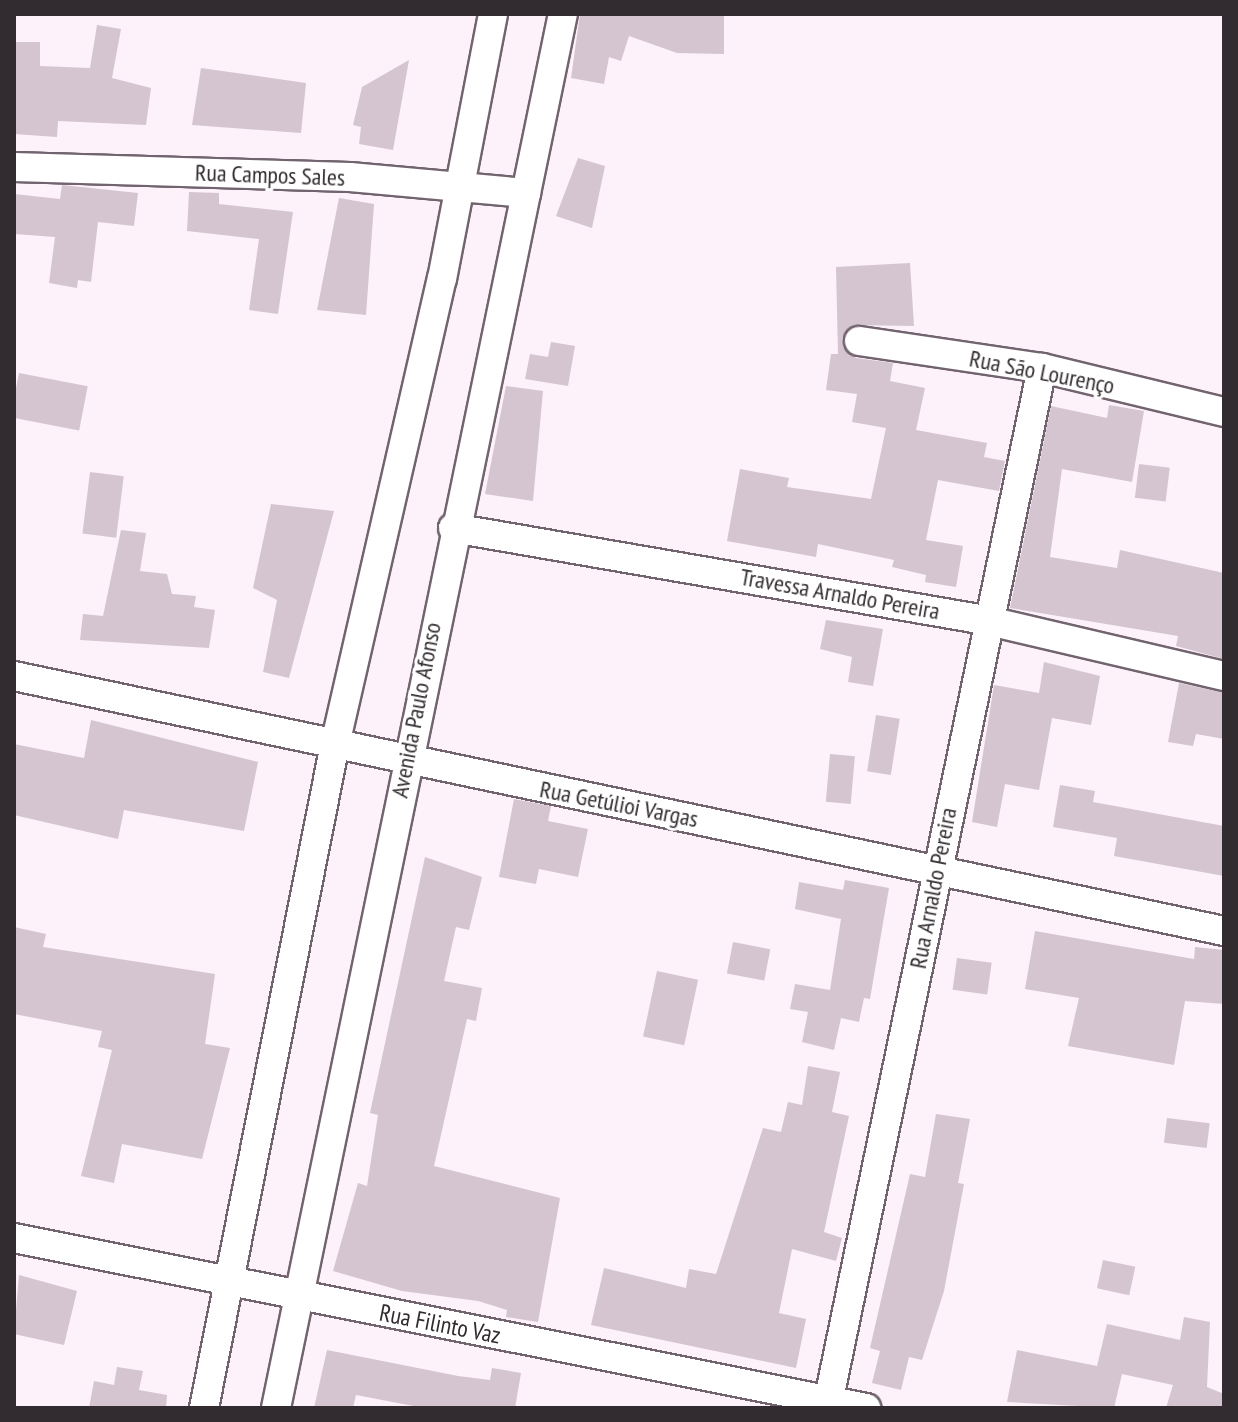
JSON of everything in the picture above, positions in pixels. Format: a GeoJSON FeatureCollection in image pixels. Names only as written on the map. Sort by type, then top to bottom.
{"type":"FeatureCollection","features":[{"type":"Feature","properties":{"kind":"street"},"geometry":{"type":"LineString","coordinates":[[204,1408],[334,749],[396,489],[493,14]]}},
{"type":"Feature","properties":{"kind":"street","name":"Avenida Paulo Afonso"},"geometry":{"type":"LineString","coordinates":[[276,1408],[453,528],[563,14]]}},
{"type":"Feature","properties":{"kind":"street","name":"Rua Campos Sales"},"geometry":{"type":"LineString","coordinates":[[14,167],[459,185],[526,193]]}},
{"type":"Feature","properties":{"kind":"street","name":"Rua São Lourenço"},"geometry":{"type":"LineString","coordinates":[[859,341],[1042,368],[1224,412]]}},
{"type":"Feature","properties":{"kind":"street","name":"Rua Arnaldo Pereira"},"geometry":{"type":"LineString","coordinates":[[827,1404],[937,871],[985,620],[1042,368]]}},
{"type":"Feature","properties":{"kind":"street","name":"Travessa Arnaldo Pereira"},"geometry":{"type":"LineString","coordinates":[[453,528],[985,620],[1224,676]]}},
{"type":"Feature","properties":{"kind":"street","name":"Rua Getúlioi Vargas"},"geometry":{"type":"LineString","coordinates":[[14,676],[334,749],[406,760],[1224,931]]}},
{"type":"Feature","properties":{"kind":"street","name":"Rua Filinto Vaz"},"geometry":{"type":"LineString","coordinates":[[14,1238],[229,1279],[827,1404],[866,1408]]}},
{"type":"Feature","properties":{"kind":"building"},"geometry":{"type":"Polygon","coordinates":[[[580,14],[724,14],[724,54],[677,53],[629,36],[621,61],[609,57],[604,84],[571,78],[580,14]]]}},
{"type":"Feature","properties":{"kind":"building"},"geometry":{"type":"Polygon","coordinates":[[[97,25],[121,29],[112,78],[151,88],[146,125],[58,121],[57,137],[14,134],[14,42],[40,42],[40,66],[90,68],[97,25]]]}},
{"type":"Feature","properties":{"kind":"building"},"geometry":{"type":"Polygon","coordinates":[[[409,60],[393,150],[359,144],[361,127],[353,125],[362,87],[409,60]]]}},
{"type":"Feature","properties":{"kind":"building"},"geometry":{"type":"Polygon","coordinates":[[[201,68],[306,83],[301,133],[192,125],[201,68]]]}},
{"type":"Feature","properties":{"kind":"building"},"geometry":{"type":"Polygon","coordinates":[[[578,158],[605,166],[592,228],[556,216],[578,158]]]}},
{"type":"Feature","properties":{"kind":"building"},"geometry":{"type":"Polygon","coordinates":[[[62,185],[138,193],[134,226],[98,222],[91,282],[78,280],[77,288],[49,283],[55,237],[14,234],[14,194],[60,199],[62,185]]]}},
{"type":"Feature","properties":{"kind":"building"},"geometry":{"type":"Polygon","coordinates":[[[189,192],[219,193],[219,204],[293,212],[278,314],[249,310],[259,239],[187,231],[189,192]]]}},
{"type":"Feature","properties":{"kind":"building"},"geometry":{"type":"Polygon","coordinates":[[[339,198],[374,204],[366,315],[317,310],[339,198]]]}},
{"type":"Feature","properties":{"kind":"building"},"geometry":{"type":"Polygon","coordinates":[[[910,263],[914,326],[854,325],[843,346],[856,358],[893,363],[890,381],[925,388],[916,430],[987,443],[984,457],[1005,461],[999,491],[938,480],[926,540],[963,546],[956,587],[925,582],[926,575],[892,567],[894,560],[818,544],[816,557],[727,541],[740,469],[789,478],[787,487],[871,499],[886,428],[852,422],[857,394],[826,390],[831,354],[838,354],[836,267],[910,263]]]}},
{"type":"Feature","properties":{"kind":"building"},"geometry":{"type":"Polygon","coordinates":[[[551,342],[575,346],[568,386],[525,379],[530,354],[548,357],[551,342]]]}},
{"type":"Feature","properties":{"kind":"building"},"geometry":{"type":"Polygon","coordinates":[[[19,373],[88,386],[79,431],[14,418],[19,373]]]}},
{"type":"Feature","properties":{"kind":"building"},"geometry":{"type":"Polygon","coordinates":[[[506,386],[543,391],[533,501],[485,494],[506,386]]]}},
{"type":"Feature","properties":{"kind":"building"},"geometry":{"type":"Polygon","coordinates":[[[1109,405],[1144,411],[1132,482],[1062,469],[1050,557],[1117,568],[1120,550],[1224,573],[1224,659],[1176,646],[1178,636],[1010,608],[1051,406],[1107,418],[1109,405]]]}},
{"type":"Feature","properties":{"kind":"building"},"geometry":{"type":"Polygon","coordinates":[[[1139,464],[1170,468],[1166,502],[1135,498],[1139,464]]]}},
{"type":"Feature","properties":{"kind":"building"},"geometry":{"type":"Polygon","coordinates":[[[90,472],[124,476],[116,538],[82,534],[90,472]]]}},
{"type":"Feature","properties":{"kind":"building"},"geometry":{"type":"Polygon","coordinates":[[[271,504],[334,511],[289,678],[263,672],[277,600],[253,588],[271,504]]]}},
{"type":"Feature","properties":{"kind":"building"},"geometry":{"type":"Polygon","coordinates":[[[121,530],[146,533],[140,571],[167,574],[172,594],[196,596],[194,607],[215,610],[209,648],[80,640],[83,614],[103,616],[121,530]]]}},
{"type":"Feature","properties":{"kind":"building"},"geometry":{"type":"Polygon","coordinates":[[[826,620],[883,629],[873,686],[848,682],[852,657],[820,649],[826,620]]]}},
{"type":"Feature","properties":{"kind":"building"},"geometry":{"type":"Polygon","coordinates":[[[1044,662],[1100,676],[1091,725],[1052,718],[1039,790],[1005,784],[997,827],[972,822],[994,685],[1039,693],[1044,662]]]}},
{"type":"Feature","properties":{"kind":"building"},"geometry":{"type":"Polygon","coordinates":[[[1179,683],[1224,693],[1224,739],[1196,734],[1193,746],[1168,742],[1179,683]]]}},
{"type":"Feature","properties":{"kind":"building"},"geometry":{"type":"Polygon","coordinates":[[[876,715],[900,719],[891,775],[867,771],[876,715]]]}},
{"type":"Feature","properties":{"kind":"building"},"geometry":{"type":"Polygon","coordinates":[[[91,720],[258,762],[244,831],[124,810],[118,839],[14,815],[14,744],[84,758],[91,720]]]}},
{"type":"Feature","properties":{"kind":"building"},"geometry":{"type":"Polygon","coordinates":[[[830,754],[855,756],[851,804],[826,802],[830,754]]]}},
{"type":"Feature","properties":{"kind":"building"},"geometry":{"type":"Polygon","coordinates":[[[1060,785],[1095,791],[1093,802],[1224,826],[1224,876],[1114,856],[1117,838],[1053,827],[1060,785]]]}},
{"type":"Feature","properties":{"kind":"building"},"geometry":{"type":"Polygon","coordinates":[[[514,799],[551,806],[548,821],[588,829],[578,877],[539,869],[536,884],[499,877],[514,799]]]}},
{"type":"Feature","properties":{"kind":"building"},"geometry":{"type":"Polygon","coordinates":[[[425,857],[482,877],[469,930],[456,927],[444,981],[482,988],[476,1021],[467,1019],[434,1166],[560,1198],[538,1322],[506,1317],[507,1310],[478,1301],[402,1291],[333,1271],[358,1183],[367,1186],[378,1115],[370,1113],[425,857]]]}},
{"type":"Feature","properties":{"kind":"building"},"geometry":{"type":"Polygon","coordinates":[[[845,880],[889,888],[870,999],[864,998],[859,1022],[841,1018],[834,1050],[802,1042],[808,1012],[790,1009],[795,984],[830,990],[841,919],[795,909],[799,882],[843,890],[845,880]]]}},
{"type":"Feature","properties":{"kind":"building"},"geometry":{"type":"Polygon","coordinates":[[[14,927],[46,934],[43,947],[215,974],[205,1044],[230,1048],[202,1159],[122,1144],[114,1183],[81,1176],[112,1050],[98,1047],[102,1031],[14,1014],[14,927]]]}},
{"type":"Feature","properties":{"kind":"building"},"geometry":{"type":"Polygon","coordinates":[[[1035,931],[1194,959],[1195,947],[1224,950],[1224,1004],[1185,1001],[1174,1065],[1068,1046],[1079,998],[1025,989],[1035,931]]]}},
{"type":"Feature","properties":{"kind":"building"},"geometry":{"type":"Polygon","coordinates":[[[733,942],[770,949],[764,981],[727,973],[733,942]]]}},
{"type":"Feature","properties":{"kind":"building"},"geometry":{"type":"Polygon","coordinates":[[[957,958],[992,963],[987,995],[953,990],[957,958]]]}},
{"type":"Feature","properties":{"kind":"building"},"geometry":{"type":"Polygon","coordinates":[[[657,971],[698,980],[684,1045],[643,1037],[657,971]]]}},
{"type":"Feature","properties":{"kind":"building"},"geometry":{"type":"Polygon","coordinates":[[[808,1066],[840,1072],[832,1112],[849,1116],[824,1232],[842,1238],[836,1261],[792,1249],[779,1313],[806,1319],[796,1368],[591,1325],[604,1268],[686,1288],[689,1269],[716,1274],[763,1128],[781,1132],[788,1102],[802,1105],[808,1066]]]}},
{"type":"Feature","properties":{"kind":"building"},"geometry":{"type":"Polygon","coordinates":[[[936,1114],[970,1119],[958,1183],[964,1184],[944,1291],[922,1360],[909,1357],[901,1390],[872,1383],[880,1351],[870,1348],[910,1174],[925,1177],[936,1114]]]}},
{"type":"Feature","properties":{"kind":"building"},"geometry":{"type":"Polygon","coordinates":[[[1167,1118],[1210,1123],[1207,1148],[1164,1143],[1167,1118]]]}},
{"type":"Feature","properties":{"kind":"building"},"geometry":{"type":"Polygon","coordinates":[[[1103,1260],[1135,1267],[1129,1295],[1097,1288],[1103,1260]]]}},
{"type":"Feature","properties":{"kind":"building"},"geometry":{"type":"Polygon","coordinates":[[[19,1275],[77,1291],[64,1345],[14,1334],[19,1275]]]}},
{"type":"Feature","properties":{"kind":"building"},"geometry":{"type":"Polygon","coordinates":[[[1184,1317],[1210,1322],[1207,1387],[1224,1394],[1224,1408],[1166,1408],[1173,1385],[1122,1374],[1114,1408],[1007,1402],[1017,1350],[1097,1366],[1107,1324],[1180,1340],[1184,1317]]]}},
{"type":"Feature","properties":{"kind":"building"},"geometry":{"type":"Polygon","coordinates":[[[327,1350],[490,1380],[492,1368],[521,1373],[515,1408],[424,1408],[356,1395],[353,1408],[314,1408],[327,1350]]]}},
{"type":"Feature","properties":{"kind":"building"},"geometry":{"type":"Polygon","coordinates":[[[117,1367],[143,1371],[139,1390],[167,1395],[166,1408],[89,1408],[94,1381],[114,1385],[117,1367]]]}}]}
